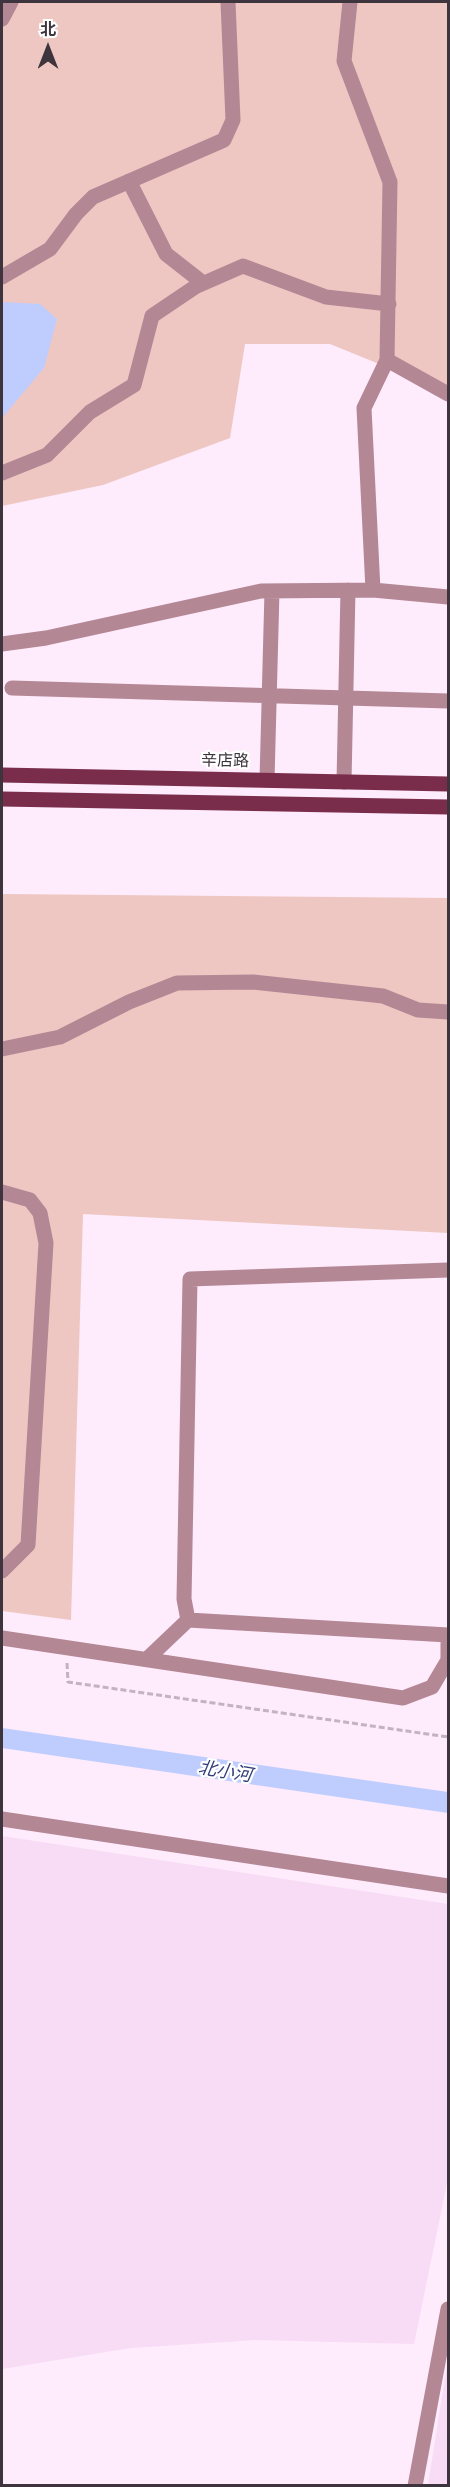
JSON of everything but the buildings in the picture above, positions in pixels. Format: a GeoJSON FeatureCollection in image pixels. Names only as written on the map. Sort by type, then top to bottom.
{"type":"FeatureCollection","features":[{"type":"Feature","properties":{"kind":"main road","name":"辛店路"},"geometry":{"type":"LineString","coordinates":[[2,776],[448,784]]}},
{"type":"Feature","properties":{"kind":"main road"},"geometry":{"type":"LineString","coordinates":[[2,800],[448,807]]}},
{"type":"Feature","properties":{"kind":"street"},"geometry":{"type":"LineString","coordinates":[[2,19],[11,2]]}},
{"type":"Feature","properties":{"kind":"street"},"geometry":{"type":"LineString","coordinates":[[2,278],[50,249],[76,214],[93,197],[224,140],[233,120],[228,2]]}},
{"type":"Feature","properties":{"kind":"street"},"geometry":{"type":"LineString","coordinates":[[350,2],[344,62],[390,182],[387,360],[364,408],[373,590]]}},
{"type":"Feature","properties":{"kind":"street"},"geometry":{"type":"LineString","coordinates":[[129,182],[166,255],[203,283]]}},
{"type":"Feature","properties":{"kind":"street"},"geometry":{"type":"LineString","coordinates":[[2,473],[47,455],[90,412],[134,385],[152,316],[203,283],[243,266],[326,297],[389,304]]}},
{"type":"Feature","properties":{"kind":"street"},"geometry":{"type":"LineString","coordinates":[[387,360],[448,394]]}},
{"type":"Feature","properties":{"kind":"street"},"geometry":{"type":"LineString","coordinates":[[344,782],[348,590]]}},
{"type":"Feature","properties":{"kind":"street"},"geometry":{"type":"LineString","coordinates":[[2,645],[46,638],[261,591],[373,590],[448,597]]}},
{"type":"Feature","properties":{"kind":"street"},"geometry":{"type":"LineString","coordinates":[[267,780],[272,591]]}},
{"type":"Feature","properties":{"kind":"street"},"geometry":{"type":"LineString","coordinates":[[12,688],[448,701]]}},
{"type":"Feature","properties":{"kind":"street"},"geometry":{"type":"LineString","coordinates":[[2,1049],[60,1037],[129,1002],[177,983],[253,982],[383,996],[418,1010],[448,1012]]}},
{"type":"Feature","properties":{"kind":"street"},"geometry":{"type":"LineString","coordinates":[[2,1192],[30,1200],[40,1214],[46,1243],[28,1545],[2,1572]]}},
{"type":"Feature","properties":{"kind":"street"},"geometry":{"type":"LineString","coordinates":[[188,1620],[184,1599],[190,1279],[448,1270]]}},
{"type":"Feature","properties":{"kind":"street"},"geometry":{"type":"LineString","coordinates":[[147,1659],[188,1620],[448,1635]]}},
{"type":"Feature","properties":{"kind":"street"},"geometry":{"type":"LineString","coordinates":[[2,1638],[402,1698],[432,1687],[448,1660],[448,1643]]}},
{"type":"Feature","properties":{"kind":"street"},"geometry":{"type":"LineString","coordinates":[[2,1819],[448,1886]]}},
{"type":"Feature","properties":{"kind":"street"},"geometry":{"type":"LineString","coordinates":[[415,2486],[448,2309]]}},
{"type":"Feature","properties":{"kind":"path"},"geometry":{"type":"LineString","coordinates":[[67,1647],[68,1682],[448,1737]]}},
{"type":"Feature","properties":{"kind":"shaded area"},"geometry":{"type":"Polygon","coordinates":[[[2,2],[448,2],[448,392],[330,344],[245,344],[230,438],[103,485],[2,506],[2,2]]]}},
{"type":"Feature","properties":{"kind":"shaded area"},"geometry":{"type":"Polygon","coordinates":[[[2,894],[448,898],[448,1233],[83,1214],[71,1620],[2,1611],[2,894]]]}},
{"type":"Feature","properties":{"kind":"shaded area"},"geometry":{"type":"Polygon","coordinates":[[[2,1836],[448,1904],[448,2178],[414,2344],[255,2340],[130,2348],[2,2369],[2,1836]]]}},
{"type":"Feature","properties":{"kind":"shaded area"},"geometry":{"type":"Polygon","coordinates":[[[448,2359],[448,2485],[428,2485],[448,2359]]]}},
{"type":"Feature","properties":{"kind":"water"},"geometry":{"type":"Polygon","coordinates":[[[2,302],[40,304],[57,319],[44,368],[2,418],[2,302]]]}},
{"type":"Feature","properties":{"kind":"water","name":"北小河"},"geometry":{"type":"Polygon","coordinates":[[[2,1728],[448,1792],[448,1813],[2,1748],[2,1728]]]}}]}
